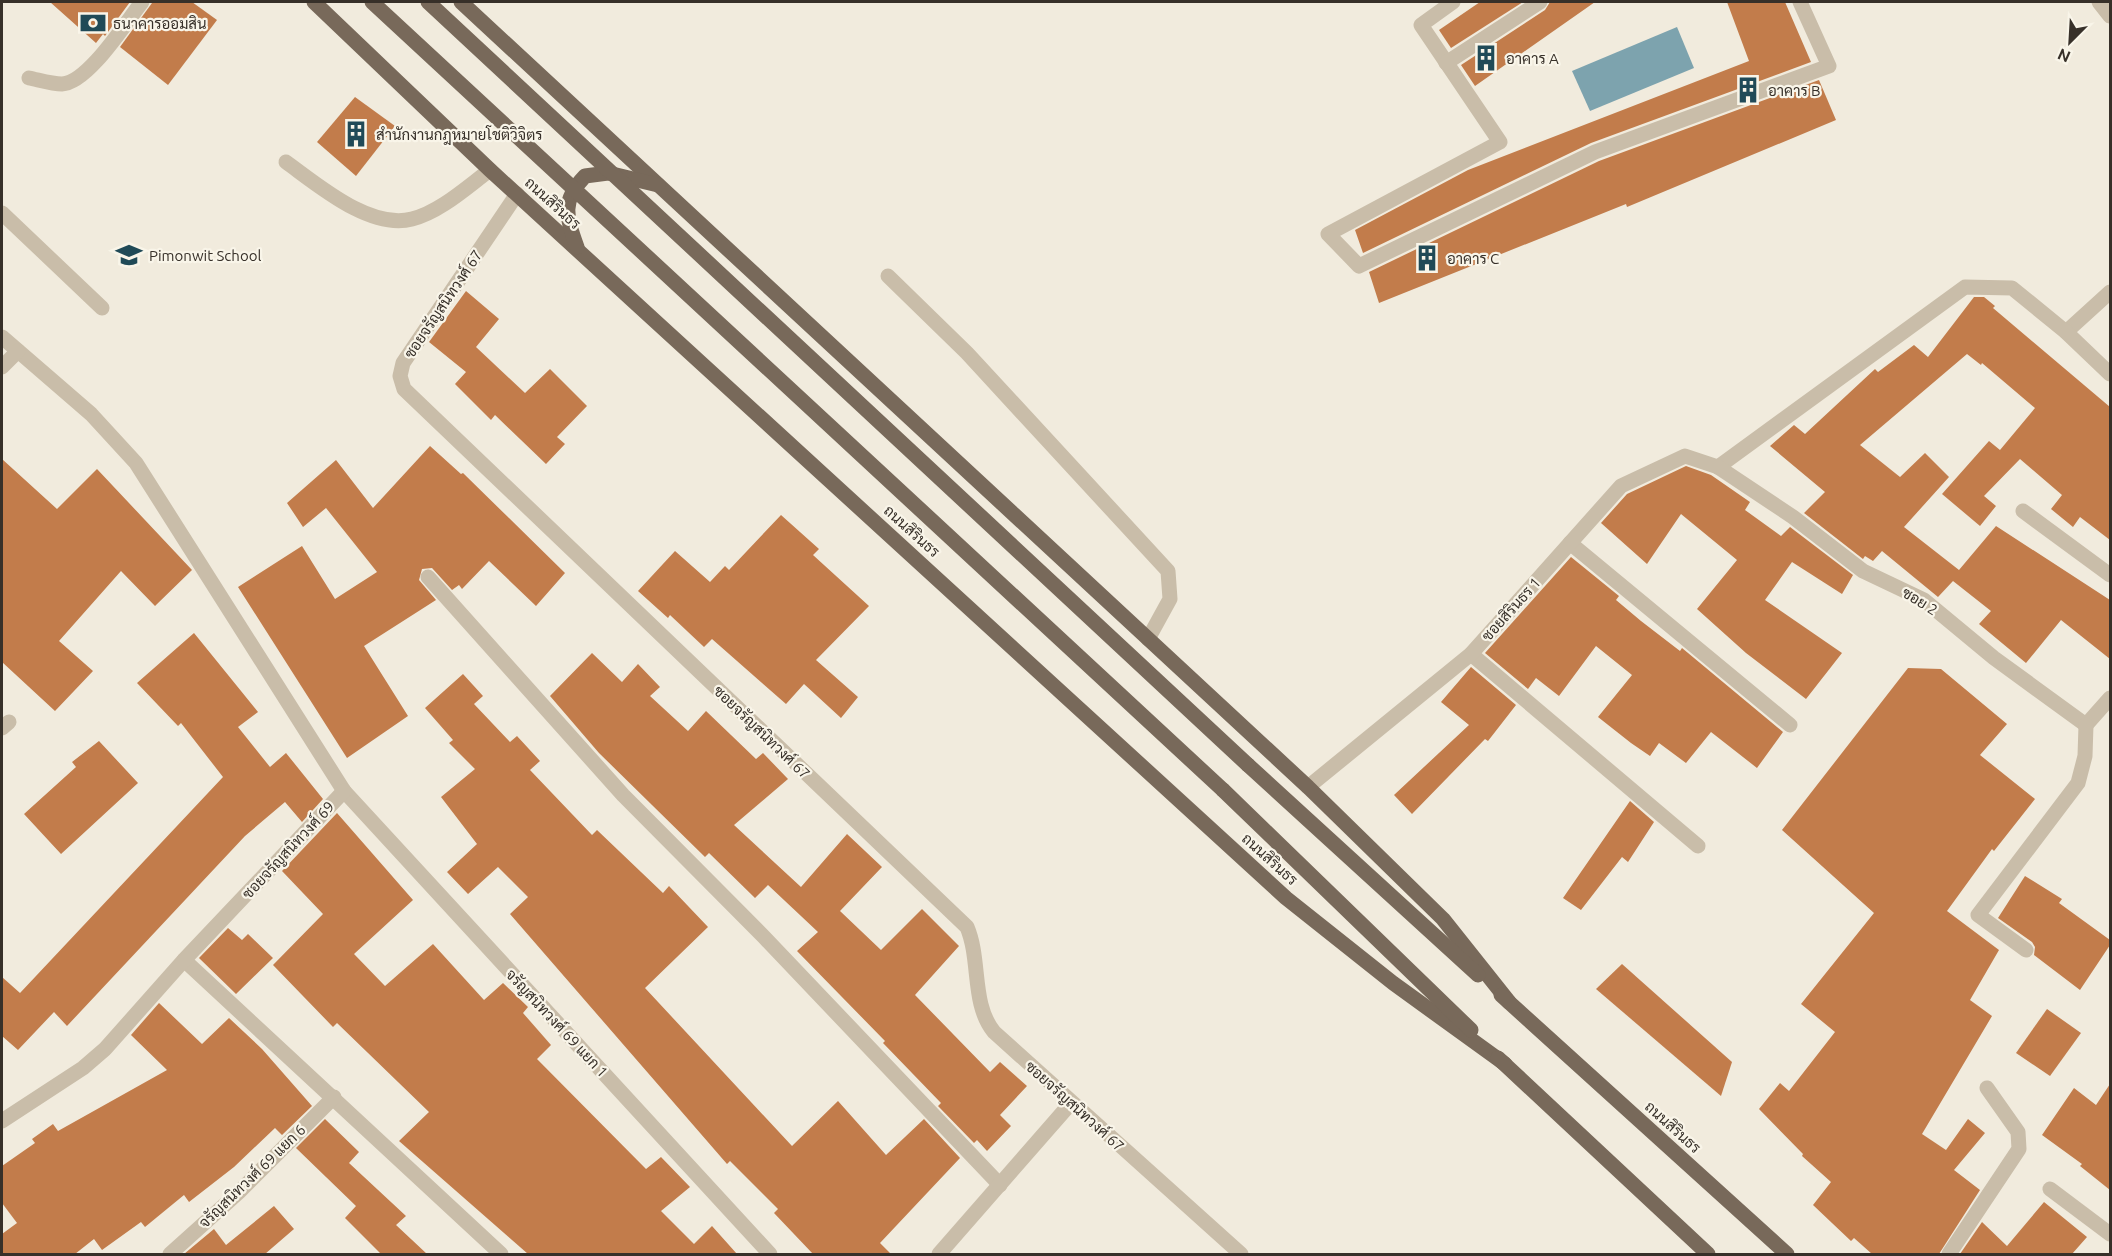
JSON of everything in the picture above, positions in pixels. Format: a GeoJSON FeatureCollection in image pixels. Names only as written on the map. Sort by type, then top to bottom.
{"type":"FeatureCollection","features":[{"type":"Feature","properties":{"kind":"main road","name":"ถนนสิรินธร"},"geometry":{"type":"LineString","coordinates":[[314,2],[490,170],[1286,898],[1393,983],[1504,1064]]}},
{"type":"Feature","properties":{"kind":"main road","name":"ถนนสิรินธร"},"geometry":{"type":"LineString","coordinates":[[372,2],[1223,790],[1504,1064],[1708,1254]]}},
{"type":"Feature","properties":{"kind":"main road","name":"ถนนสิรินธร"},"geometry":{"type":"LineString","coordinates":[[428,2],[1413,918],[1788,1254]]}},
{"type":"Feature","properties":{"kind":"main road","name":"ถนนสิรินธร"},"geometry":{"type":"LineString","coordinates":[[460,2],[1308,787],[1443,919],[1509,1002]]}},
{"type":"Feature","properties":{"kind":"main road"},"geometry":{"type":"LineString","coordinates":[[578,249],[568,220],[570,191],[585,176],[608,173],[659,186]]}},
{"type":"Feature","properties":{"kind":"street"},"geometry":{"type":"LineString","coordinates":[[30,78],[63,84],[76,79],[92,66],[142,2]]}},
{"type":"Feature","properties":{"kind":"street"},"geometry":{"type":"LineString","coordinates":[[1453,2],[1421,25],[1500,142],[1328,234],[1359,266],[1595,152],[1829,66],[1800,2]]}},
{"type":"Feature","properties":{"kind":"street"},"geometry":{"type":"LineString","coordinates":[[1446,63],[1540,2]]}},
{"type":"Feature","properties":{"kind":"street"},"geometry":{"type":"LineString","coordinates":[[2098,2],[2110,16]]}},
{"type":"Feature","properties":{"kind":"street"},"geometry":{"type":"LineString","coordinates":[[286,162],[367,215],[394,221],[412,219],[434,210],[490,170]]}},
{"type":"Feature","properties":{"kind":"street","name":"ซอยจรัญสนิทวงศ์ 67"},"geometry":{"type":"LineString","coordinates":[[517,194],[403,363],[400,376],[404,389],[967,927],[973,941],[983,1019],[1071,1103],[1241,1254]]}},
{"type":"Feature","properties":{"kind":"street"},"geometry":{"type":"LineString","coordinates":[[2,213],[102,308]]}},
{"type":"Feature","properties":{"kind":"street"},"geometry":{"type":"LineString","coordinates":[[888,276],[967,353],[1168,571],[1170,599],[1148,639]]}},
{"type":"Feature","properties":{"kind":"street"},"geometry":{"type":"LineString","coordinates":[[1718,467],[1965,287],[2012,288],[2066,332],[2110,374]]}},
{"type":"Feature","properties":{"kind":"street"},"geometry":{"type":"LineString","coordinates":[[2066,332],[2110,292]]}},
{"type":"Feature","properties":{"kind":"street","name":"ซอยจรัญสนิทวงศ์ 69"},"geometry":{"type":"LineString","coordinates":[[2,337],[91,414],[136,464],[344,791],[184,960],[105,1049],[83,1068],[2,1121]]}},
{"type":"Feature","properties":{"kind":"street"},"geometry":{"type":"LineString","coordinates":[[2,367],[18,351]]}},
{"type":"Feature","properties":{"kind":"street","name":"ซอยสิรินธร 1"},"geometry":{"type":"LineString","coordinates":[[1308,787],[1471,654],[1621,486],[1685,456],[1718,467]]}},
{"type":"Feature","properties":{"kind":"street","name":"ซอย 2"},"geometry":{"type":"LineString","coordinates":[[1718,467],[1793,516],[1863,571],[1923,600],[1994,658],[2086,725]]}},
{"type":"Feature","properties":{"kind":"street"},"geometry":{"type":"LineString","coordinates":[[2023,511],[2110,575]]}},
{"type":"Feature","properties":{"kind":"street"},"geometry":{"type":"LineString","coordinates":[[1570,543],[1790,725]]}},
{"type":"Feature","properties":{"kind":"street"},"geometry":{"type":"LineString","coordinates":[[428,577],[623,795],[764,937],[1000,1185]]}},
{"type":"Feature","properties":{"kind":"street"},"geometry":{"type":"LineString","coordinates":[[1471,654],[1698,846]]}},
{"type":"Feature","properties":{"kind":"street"},"geometry":{"type":"LineString","coordinates":[[2026,950],[1978,915],[2078,783],[2085,756],[2086,725],[2110,698]]}},
{"type":"Feature","properties":{"kind":"street","name":"จรัญสนิทวงศ์ 69 แยก 1"},"geometry":{"type":"LineString","coordinates":[[344,791],[770,1254]]}},
{"type":"Feature","properties":{"kind":"street"},"geometry":{"type":"LineString","coordinates":[[184,960],[501,1254]]}},
{"type":"Feature","properties":{"kind":"street"},"geometry":{"type":"LineString","coordinates":[[1949,1254],[2019,1149],[2018,1132],[1987,1089]]}},
{"type":"Feature","properties":{"kind":"street","name":"จรัญสนิทวงศ์ 69 แยก 6"},"geometry":{"type":"LineString","coordinates":[[170,1254],[239,1192],[334,1097]]}},
{"type":"Feature","properties":{"kind":"street"},"geometry":{"type":"LineString","coordinates":[[943,1253],[1071,1103]]}},
{"type":"Feature","properties":{"kind":"street"},"geometry":{"type":"LineString","coordinates":[[2050,1189],[2110,1234]]}},
{"type":"Feature","properties":{"kind":"water"},"geometry":{"type":"Polygon","coordinates":[[[1677,27],[1694,68],[1590,111],[1572,71],[1677,27]]]}},
{"type":"Feature","properties":{"kind":"building","name":"ธนาคารออมสิน"},"geometry":{"type":"Polygon","coordinates":[[[50,2],[130,2],[105,36],[103,34],[96,43],[50,2]]]}},
{"type":"Feature","properties":{"kind":"building"},"geometry":{"type":"Polygon","coordinates":[[[192,2],[217,20],[168,85],[120,47],[152,3],[192,2]]]}},
{"type":"Feature","properties":{"kind":"building"},"geometry":{"type":"Polygon","coordinates":[[[1480,2],[1523,2],[1451,48],[1439,30],[1480,2]]]}},
{"type":"Feature","properties":{"kind":"building"},"geometry":{"type":"Polygon","coordinates":[[[1550,2],[1595,2],[1475,86],[1461,65],[1545,10],[1550,2]]]}},
{"type":"Feature","properties":{"kind":"building"},"geometry":{"type":"Polygon","coordinates":[[[1727,2],[1785,2],[1811,62],[1591,143],[1363,253],[1355,230],[1468,170],[1749,61],[1727,2]]]}},
{"type":"Feature","properties":{"kind":"building"},"geometry":{"type":"Polygon","coordinates":[[[1819,80],[1836,120],[1627,207],[1626,204],[1379,303],[1369,272],[1599,161],[1819,80]]]}},
{"type":"Feature","properties":{"kind":"building","name":"สำนักงานกฎหมายโชติวิจิตร"},"geometry":{"type":"Polygon","coordinates":[[[355,97],[395,126],[356,176],[317,142],[355,97]]]}},
{"type":"Feature","properties":{"kind":"building"},"geometry":{"type":"Polygon","coordinates":[[[466,291],[499,319],[476,347],[525,393],[550,369],[587,406],[557,437],[565,444],[546,464],[495,415],[491,420],[455,384],[466,372],[429,342],[466,291]]]}},
{"type":"Feature","properties":{"kind":"building"},"geometry":{"type":"Polygon","coordinates":[[[1974,297],[1984,297],[1995,306],[1993,308],[2110,407],[2110,540],[2080,517],[2073,527],[2051,509],[2062,495],[2020,459],[1984,496],[1996,506],[1980,526],[1942,494],[1989,441],[2000,450],[2035,408],[1982,363],[1981,365],[1967,354],[1860,445],[1900,477],[1925,453],[1949,477],[1904,527],[1959,570],[1996,526],[2110,600],[2110,659],[2061,620],[2026,663],[1979,624],[1991,611],[1953,581],[1938,597],[1882,551],[1873,561],[1865,556],[1863,559],[1804,513],[1825,492],[1770,446],[1794,425],[1805,434],[1875,369],[1878,372],[1914,345],[1928,357],[1974,297]]]}},
{"type":"Feature","properties":{"kind":"building"},"geometry":{"type":"Polygon","coordinates":[[[430,446],[461,474],[463,473],[565,573],[536,606],[489,561],[462,589],[459,585],[452,590],[432,568],[422,569],[419,580],[436,600],[364,646],[408,716],[347,758],[238,587],[302,546],[335,599],[377,572],[326,508],[303,527],[287,503],[336,460],[373,508],[430,446]]]}},
{"type":"Feature","properties":{"kind":"building"},"geometry":{"type":"Polygon","coordinates":[[[2,459],[57,509],[97,469],[192,570],[155,606],[121,571],[59,641],[93,671],[55,711],[2,662],[2,459]]]}},
{"type":"Feature","properties":{"kind":"building"},"geometry":{"type":"Polygon","coordinates":[[[1686,466],[1711,475],[1750,502],[1745,510],[1781,536],[1790,527],[1853,575],[1842,594],[1792,562],[1765,600],[1842,653],[1806,699],[1746,653],[1697,609],[1737,560],[1681,514],[1647,564],[1601,523],[1627,494],[1686,466]]]}},
{"type":"Feature","properties":{"kind":"building"},"geometry":{"type":"Polygon","coordinates":[[[781,515],[819,549],[813,555],[869,606],[816,660],[858,697],[841,718],[804,684],[786,704],[712,639],[704,647],[670,615],[668,618],[638,591],[675,551],[710,582],[725,566],[729,570],[781,515]]]}},
{"type":"Feature","properties":{"kind":"building"},"geometry":{"type":"Polygon","coordinates":[[[1571,557],[1619,596],[1616,600],[1641,621],[1680,651],[1682,648],[1783,732],[1757,768],[1711,732],[1686,763],[1659,743],[1650,756],[1631,743],[1598,717],[1632,675],[1596,646],[1559,696],[1536,678],[1528,689],[1485,653],[1571,557]]]}},
{"type":"Feature","properties":{"kind":"building"},"geometry":{"type":"Polygon","coordinates":[[[194,633],[258,712],[238,727],[270,767],[286,753],[323,799],[302,822],[285,802],[245,836],[67,1026],[54,1012],[18,1050],[2,1036],[2,977],[20,993],[223,777],[181,723],[178,726],[137,683],[194,633]]]}},
{"type":"Feature","properties":{"kind":"building"},"geometry":{"type":"Polygon","coordinates":[[[592,653],[622,682],[638,664],[660,687],[650,696],[688,731],[706,711],[756,759],[763,753],[788,779],[734,825],[801,887],[847,834],[882,867],[840,911],[881,950],[922,909],[959,946],[915,995],[990,1072],[1000,1062],[1027,1086],[1000,1115],[1011,1126],[987,1151],[977,1140],[974,1143],[938,1106],[941,1103],[883,1043],[885,1041],[797,951],[818,932],[768,885],[755,898],[709,853],[705,857],[599,753],[550,696],[592,653]]]}},
{"type":"Feature","properties":{"kind":"building"},"geometry":{"type":"Polygon","coordinates":[[[1471,667],[1516,705],[1488,741],[1485,739],[1412,814],[1394,795],[1469,725],[1441,702],[1471,667]]]}},
{"type":"Feature","properties":{"kind":"building"},"geometry":{"type":"Polygon","coordinates":[[[1908,668],[1941,669],[2007,724],[1980,755],[2035,799],[1994,851],[1992,849],[1947,911],[1999,950],[1970,1000],[1992,1016],[1922,1134],[1946,1150],[1968,1119],[1985,1133],[1954,1170],[1980,1190],[1939,1254],[1872,1254],[1854,1238],[1851,1241],[1813,1205],[1831,1182],[1802,1156],[1803,1154],[1759,1109],[1780,1083],[1789,1091],[1835,1032],[1801,1004],[1874,913],[1782,830],[1908,668]]]}},
{"type":"Feature","properties":{"kind":"building"},"geometry":{"type":"Polygon","coordinates":[[[463,674],[483,696],[474,704],[510,742],[517,736],[540,761],[530,770],[592,835],[597,830],[663,893],[669,886],[708,927],[645,988],[792,1146],[838,1101],[886,1155],[924,1119],[960,1158],[880,1243],[891,1254],[813,1254],[774,1213],[778,1209],[730,1161],[727,1164],[510,914],[528,897],[498,867],[468,894],[447,872],[477,844],[441,797],[475,769],[449,743],[453,740],[425,708],[463,674]]]}},
{"type":"Feature","properties":{"kind":"building"},"geometry":{"type":"Polygon","coordinates":[[[99,741],[138,783],[61,854],[24,814],[76,767],[72,762],[99,741]]]}},
{"type":"Feature","properties":{"kind":"building"},"geometry":{"type":"Polygon","coordinates":[[[1630,801],[1654,822],[1628,862],[1622,857],[1581,910],[1563,898],[1630,801]]]}},
{"type":"Feature","properties":{"kind":"building"},"geometry":{"type":"Polygon","coordinates":[[[337,813],[413,900],[354,954],[385,986],[433,944],[484,1000],[503,983],[528,1007],[523,1013],[551,1045],[537,1059],[646,1169],[661,1157],[690,1187],[661,1211],[694,1244],[712,1226],[737,1254],[528,1254],[399,1141],[429,1112],[337,1023],[333,1027],[273,965],[323,914],[282,871],[337,813]]]}},
{"type":"Feature","properties":{"kind":"building"},"geometry":{"type":"Polygon","coordinates":[[[2025,876],[2062,899],[2059,903],[2110,940],[2110,945],[2080,990],[2034,955],[2035,947],[2032,942],[1998,918],[2025,876]]]}},
{"type":"Feature","properties":{"kind":"building"},"geometry":{"type":"Polygon","coordinates":[[[228,928],[242,940],[248,934],[273,958],[236,994],[199,958],[228,928]]]}},
{"type":"Feature","properties":{"kind":"building"},"geometry":{"type":"Polygon","coordinates":[[[1622,964],[1732,1062],[1721,1096],[1596,989],[1622,964]]]}},
{"type":"Feature","properties":{"kind":"building"},"geometry":{"type":"Polygon","coordinates":[[[159,1003],[202,1044],[229,1018],[262,1049],[312,1106],[282,1135],[275,1128],[234,1167],[189,1202],[184,1195],[145,1227],[141,1222],[102,1250],[94,1239],[75,1254],[2,1254],[2,1234],[17,1223],[2,1203],[2,1166],[35,1143],[32,1139],[53,1124],[58,1131],[167,1070],[131,1035],[159,1003]]]}},
{"type":"Feature","properties":{"kind":"building"},"geometry":{"type":"Polygon","coordinates":[[[2047,1009],[2081,1033],[2050,1076],[2016,1053],[2047,1009]]]}},
{"type":"Feature","properties":{"kind":"building"},"geometry":{"type":"Polygon","coordinates":[[[2110,1084],[2110,1190],[2080,1166],[2082,1164],[2042,1135],[2074,1088],[2096,1105],[2110,1084]]]}},
{"type":"Feature","properties":{"kind":"building"},"geometry":{"type":"Polygon","coordinates":[[[325,1119],[359,1152],[349,1163],[406,1216],[396,1225],[427,1254],[381,1254],[345,1218],[356,1206],[296,1148],[325,1119]]]}},
{"type":"Feature","properties":{"kind":"building"},"geometry":{"type":"Polygon","coordinates":[[[2044,1202],[2087,1237],[2072,1254],[1960,1254],[1982,1222],[2007,1246],[2044,1202]]]}},
{"type":"Feature","properties":{"kind":"building"},"geometry":{"type":"Polygon","coordinates":[[[274,1206],[294,1229],[265,1254],[184,1254],[214,1229],[226,1245],[274,1206]]]}},
{"type":"Feature","properties":{"kind":"place","name":"ธนาคารออมสิน"},"geometry":{"type":"Point","coordinates":[93,23]}},
{"type":"Feature","properties":{"kind":"place","name":"อาคาร A"},"geometry":{"type":"Point","coordinates":[1486,58]}},
{"type":"Feature","properties":{"kind":"place","name":"อาคาร B"},"geometry":{"type":"Point","coordinates":[1748,90]}},
{"type":"Feature","properties":{"kind":"place","name":"สำนักงานกฎหมายโชติวิจิตร"},"geometry":{"type":"Point","coordinates":[356,134]}},
{"type":"Feature","properties":{"kind":"place","name":"Pimonwit School"},"geometry":{"type":"Point","coordinates":[129,255]}},
{"type":"Feature","properties":{"kind":"place","name":"อาคาร C"},"geometry":{"type":"Point","coordinates":[1427,258]}}]}
